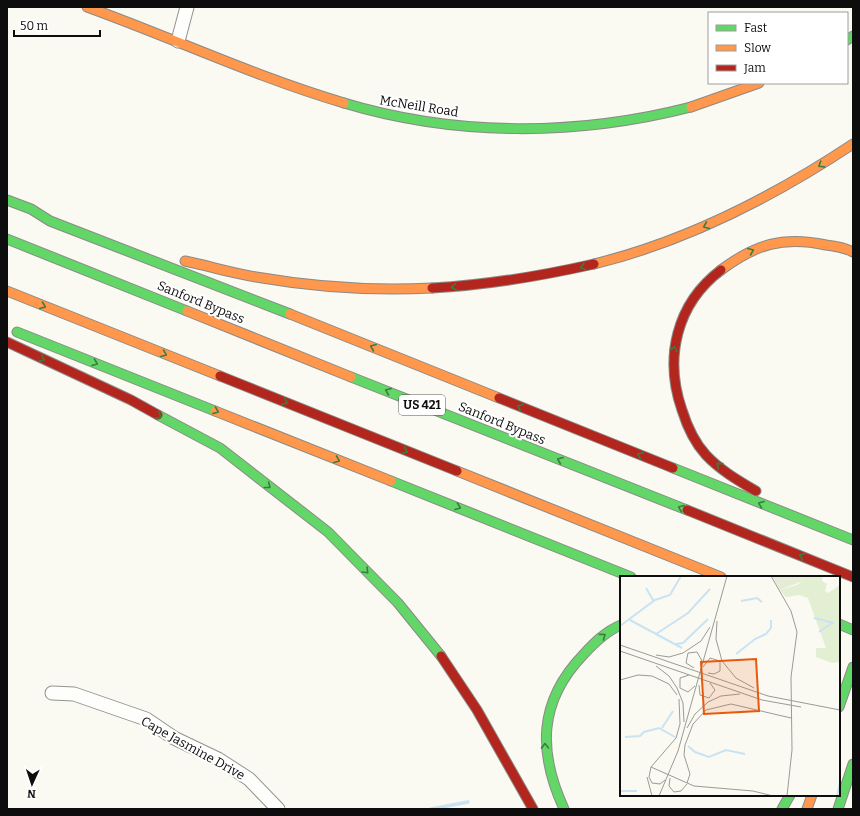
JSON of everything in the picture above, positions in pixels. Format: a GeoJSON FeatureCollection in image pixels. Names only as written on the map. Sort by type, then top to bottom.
{"type":"FeatureCollection","features":[{"type":"Feature","properties":{"kind":"main road","name":"McNeill Road"},"geometry":{"type":"LineString","coordinates":[[87,7],[309,93],[380,114],[443,125],[547,129],[608,124],[658,115],[708,102],[756,84]]}},
{"type":"Feature","properties":{"kind":"main road"},"geometry":{"type":"LineString","coordinates":[[7,200],[31,209],[53,214],[169,256],[231,272],[272,280],[358,288],[443,288],[527,278],[573,270],[609,260],[680,236],[751,206],[853,144]]}},
{"type":"Feature","properties":{"kind":"main road"},"geometry":{"type":"LineString","coordinates":[[31,209],[50,221],[348,337],[850,539]]}},
{"type":"Feature","properties":{"kind":"main road","name":"Sanford Bypass"},"geometry":{"type":"LineString","coordinates":[[7,239],[853,577]]}},
{"type":"Feature","properties":{"kind":"main road"},"geometry":{"type":"LineString","coordinates":[[836,534],[819,521],[774,501],[737,480],[707,455],[686,424],[675,391],[672,357],[679,326],[693,302],[712,277],[741,255],[772,242],[808,240],[853,252]]}},
{"type":"Feature","properties":{"kind":"main road"},"geometry":{"type":"LineString","coordinates":[[7,291],[719,576]]}},
{"type":"Feature","properties":{"kind":"main road"},"geometry":{"type":"LineString","coordinates":[[7,328],[628,576]]}},
{"type":"Feature","properties":{"kind":"main road"},"geometry":{"type":"LineString","coordinates":[[7,342],[131,400],[220,448],[328,532],[398,603],[446,662],[477,710],[533,809]]}},
{"type":"Feature","properties":{"kind":"main road"},"geometry":{"type":"LineString","coordinates":[[840,624],[853,630]]}},
{"type":"Feature","properties":{"kind":"main road"},"geometry":{"type":"LineString","coordinates":[[564,809],[555,793],[544,750],[545,727],[552,702],[563,677],[579,656],[594,642],[615,627],[620,625]]}},
{"type":"Feature","properties":{"kind":"main road"},"geometry":{"type":"LineString","coordinates":[[840,704],[851,665]]}},
{"type":"Feature","properties":{"kind":"main road"},"geometry":{"type":"LineString","coordinates":[[838,809],[853,764]]}},
{"type":"Feature","properties":{"kind":"main road"},"geometry":{"type":"LineString","coordinates":[[782,809],[789,796]]}},
{"type":"Feature","properties":{"kind":"main road"},"geometry":{"type":"LineString","coordinates":[[807,809],[812,796]]}},
{"type":"Feature","properties":{"kind":"street"},"geometry":{"type":"LineString","coordinates":[[178,41],[187,7]]}},
{"type":"Feature","properties":{"kind":"street","name":"Cape Jasmine Drive"},"geometry":{"type":"LineString","coordinates":[[52,693],[74,694],[146,719],[174,738],[218,759],[249,779],[278,809]]}},
{"type":"Feature","properties":{"kind":"waterway"},"geometry":{"type":"LineString","coordinates":[[431,809],[468,802]]}},
{"type":"Feature","properties":{"kind":"traffic: fast"},"geometry":{"type":"LineString","coordinates":[[848,39],[853,36]]}},
{"type":"Feature","properties":{"kind":"traffic: fast"},"geometry":{"type":"LineString","coordinates":[[344,103],[387,114],[430,122],[474,127],[518,129],[605,123],[648,117],[691,107]]}},
{"type":"Feature","properties":{"kind":"traffic: fast"},"geometry":{"type":"LineString","coordinates":[[7,200],[31,209],[50,221],[290,314]]}},
{"type":"Feature","properties":{"kind":"traffic: fast"},"geometry":{"type":"LineString","coordinates":[[7,239],[187,311]]}},
{"type":"Feature","properties":{"kind":"traffic: fast"},"geometry":{"type":"LineString","coordinates":[[17,332],[215,411]]}},
{"type":"Feature","properties":{"kind":"traffic: fast"},"geometry":{"type":"LineString","coordinates":[[351,377],[687,510]]}},
{"type":"Feature","properties":{"kind":"traffic: fast"},"geometry":{"type":"LineString","coordinates":[[158,415],[220,448],[328,532],[398,603],[441,656]]}},
{"type":"Feature","properties":{"kind":"traffic: fast"},"geometry":{"type":"LineString","coordinates":[[673,468],[853,540]]}},
{"type":"Feature","properties":{"kind":"traffic: fast"},"geometry":{"type":"LineString","coordinates":[[391,481],[628,576]]}},
{"type":"Feature","properties":{"kind":"traffic: fast"},"geometry":{"type":"LineString","coordinates":[[840,624],[853,630]]}},
{"type":"Feature","properties":{"kind":"traffic: fast"},"geometry":{"type":"LineString","coordinates":[[564,809],[550,768],[547,748],[547,728],[550,709],[557,691],[568,673],[583,655],[605,634],[620,626]]}},
{"type":"Feature","properties":{"kind":"traffic: fast"},"geometry":{"type":"LineString","coordinates":[[840,704],[853,667]]}},
{"type":"Feature","properties":{"kind":"traffic: fast"},"geometry":{"type":"LineString","coordinates":[[838,809],[853,764]]}},
{"type":"Feature","properties":{"kind":"traffic: fast"},"geometry":{"type":"LineString","coordinates":[[782,809],[789,796]]}},
{"type":"Feature","properties":{"kind":"traffic: slow"},"geometry":{"type":"LineString","coordinates":[[87,7],[311,93],[344,103]]}},
{"type":"Feature","properties":{"kind":"traffic: slow"},"geometry":{"type":"LineString","coordinates":[[691,107],[756,84]]}},
{"type":"Feature","properties":{"kind":"traffic: slow"},"geometry":{"type":"LineString","coordinates":[[594,264],[663,243],[729,215],[792,182],[853,144]]}},
{"type":"Feature","properties":{"kind":"traffic: slow"},"geometry":{"type":"LineString","coordinates":[[721,270],[758,248],[783,242],[811,242],[840,247],[853,252]]}},
{"type":"Feature","properties":{"kind":"traffic: slow"},"geometry":{"type":"LineString","coordinates":[[185,261],[247,275],[300,283],[388,289],[432,288]]}},
{"type":"Feature","properties":{"kind":"traffic: slow"},"geometry":{"type":"LineString","coordinates":[[7,291],[220,376]]}},
{"type":"Feature","properties":{"kind":"traffic: slow"},"geometry":{"type":"LineString","coordinates":[[187,311],[351,377]]}},
{"type":"Feature","properties":{"kind":"traffic: slow"},"geometry":{"type":"LineString","coordinates":[[290,314],[499,398]]}},
{"type":"Feature","properties":{"kind":"traffic: slow"},"geometry":{"type":"LineString","coordinates":[[215,411],[391,481]]}},
{"type":"Feature","properties":{"kind":"traffic: slow"},"geometry":{"type":"LineString","coordinates":[[457,471],[719,576]]}},
{"type":"Feature","properties":{"kind":"traffic: slow"},"geometry":{"type":"LineString","coordinates":[[807,809],[812,796]]}},
{"type":"Feature","properties":{"kind":"traffic: jam"},"geometry":{"type":"LineString","coordinates":[[432,288],[473,285],[514,279],[594,264]]}},
{"type":"Feature","properties":{"kind":"traffic: jam"},"geometry":{"type":"LineString","coordinates":[[721,270],[693,299],[684,316],[678,333],[675,352],[674,371],[677,390],[686,422],[702,450],[723,470],[756,491]]}},
{"type":"Feature","properties":{"kind":"traffic: jam"},"geometry":{"type":"LineString","coordinates":[[7,342],[131,400],[158,415]]}},
{"type":"Feature","properties":{"kind":"traffic: jam"},"geometry":{"type":"LineString","coordinates":[[220,376],[457,471]]}},
{"type":"Feature","properties":{"kind":"traffic: jam"},"geometry":{"type":"LineString","coordinates":[[499,398],[673,468]]}},
{"type":"Feature","properties":{"kind":"traffic: jam"},"geometry":{"type":"LineString","coordinates":[[687,510],[853,577]]}},
{"type":"Feature","properties":{"kind":"traffic: jam"},"geometry":{"type":"LineString","coordinates":[[441,656],[477,710],[533,809]]}}]}
